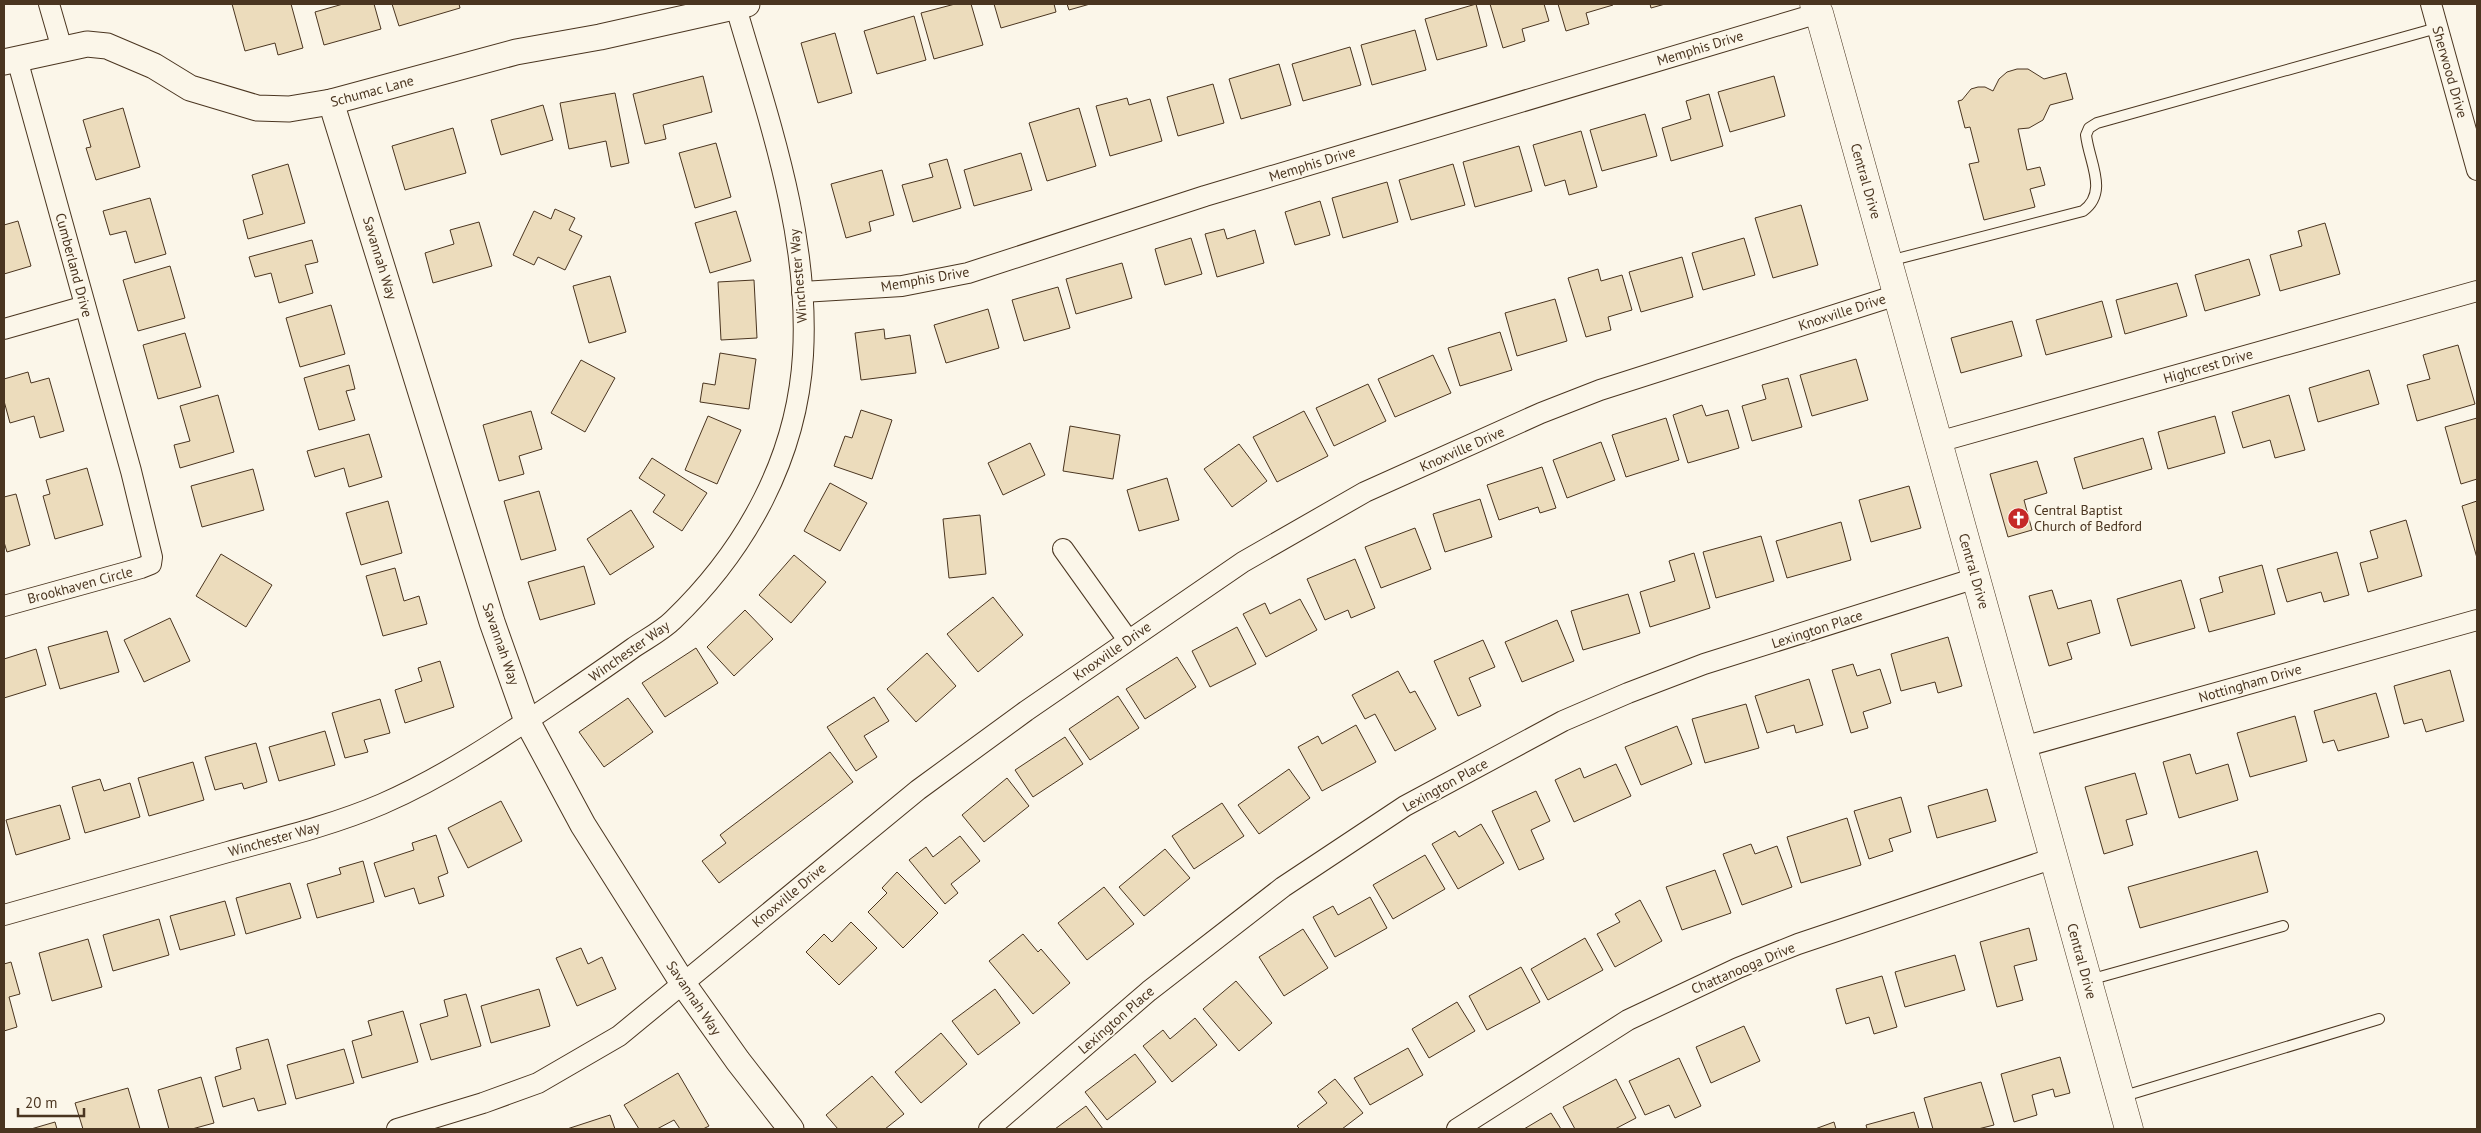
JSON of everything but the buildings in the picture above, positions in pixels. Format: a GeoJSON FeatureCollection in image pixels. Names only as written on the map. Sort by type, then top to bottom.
{"type":"FeatureCollection","features":[{"type":"Feature","properties":{"kind":"main road","name":"Central Drive"},"geometry":{"type":"LineString","coordinates":[[1817,7],[2129,1129]]}},
{"type":"Feature","properties":{"kind":"street"},"geometry":{"type":"LineString","coordinates":[[49,4],[62,49]]}},
{"type":"Feature","properties":{"kind":"street","name":"Sherwood Drive"},"geometry":{"type":"LineString","coordinates":[[2430,4],[2477,170]]}},
{"type":"Feature","properties":{"kind":"street","name":"Schumac Lane"},"geometry":{"type":"LineString","coordinates":[[10,61],[87,44],[107,46],[154,66],[190,88],[257,108],[289,108],[331,102],[516,52],[600,37],[740,5]]}},
{"type":"Feature","properties":{"kind":"street","name":"Winchester Way"},"geometry":{"type":"LineString","coordinates":[[4,915],[309,830],[380,805],[431,781],[528,720],[672,622],[722,565],[759,511],[773,482],[795,421],[803,355],[802,292],[797,242],[787,185],[740,5]]}},
{"type":"Feature","properties":{"kind":"street","name":"Memphis Drive"},"geometry":{"type":"LineString","coordinates":[[802,292],[902,286],[968,273],[1215,193],[1817,7]]}},
{"type":"Feature","properties":{"kind":"street","name":"Cumberland Drive"},"geometry":{"type":"LineString","coordinates":[[10,61],[85,306],[131,471]]}},
{"type":"Feature","properties":{"kind":"street","name":"Savannah Way"},"geometry":{"type":"LineString","coordinates":[[331,102],[492,622],[528,720],[582,825],[684,985],[738,1061],[791,1129]]}},
{"type":"Feature","properties":{"kind":"street","name":"Highcrest Drive"},"geometry":{"type":"LineString","coordinates":[[1938,442],[2477,291]]}},
{"type":"Feature","properties":{"kind":"street","name":"Knoxville Drive"},"geometry":{"type":"LineString","coordinates":[[397,1129],[483,1103],[538,1083],[619,1036],[684,985],[804,882],[918,790],[1128,640],[1243,562],[1365,492],[1523,421],[1600,390],[1897,295]]}},
{"type":"Feature","properties":{"kind":"street"},"geometry":{"type":"LineString","coordinates":[[4,329],[85,306]]}},
{"type":"Feature","properties":{"kind":"street","name":"Brookhaven Circle"},"geometry":{"type":"LineString","coordinates":[[4,606],[151,564],[152,557],[131,471]]}},
{"type":"Feature","properties":{"kind":"street"},"geometry":{"type":"LineString","coordinates":[[1064,549],[1128,640]]}},
{"type":"Feature","properties":{"kind":"street","name":"Lexington Place"},"geometry":{"type":"LineString","coordinates":[[989,1129],[1149,991],[1282,887],[1405,806],[1562,721],[1628,693],[1704,664],[1976,578]]}},
{"type":"Feature","properties":{"kind":"street","name":"Nottingham Drive"},"geometry":{"type":"LineString","coordinates":[[2023,747],[2477,620]]}},
{"type":"Feature","properties":{"kind":"street","name":"Chattanooga Drive"},"geometry":{"type":"LineString","coordinates":[[1457,1129],[1628,1020],[1738,968],[1798,944],[2054,858]]}},
{"type":"Feature","properties":{"kind":"lane"},"geometry":{"type":"LineString","coordinates":[[1888,261],[2083,211],[2092,204],[2096,196],[2097,186],[2086,135],[2089,128],[2097,123],[2438,28]]}},
{"type":"Feature","properties":{"kind":"lane"},"geometry":{"type":"LineString","coordinates":[[2088,980],[2283,926]]}},
{"type":"Feature","properties":{"kind":"lane"},"geometry":{"type":"LineString","coordinates":[[2120,1097],[2379,1019]]}},
{"type":"Feature","properties":{"kind":"place","name":"Central Baptist Church of Bedford"},"geometry":{"type":"Point","coordinates":[2018,518]}}]}
